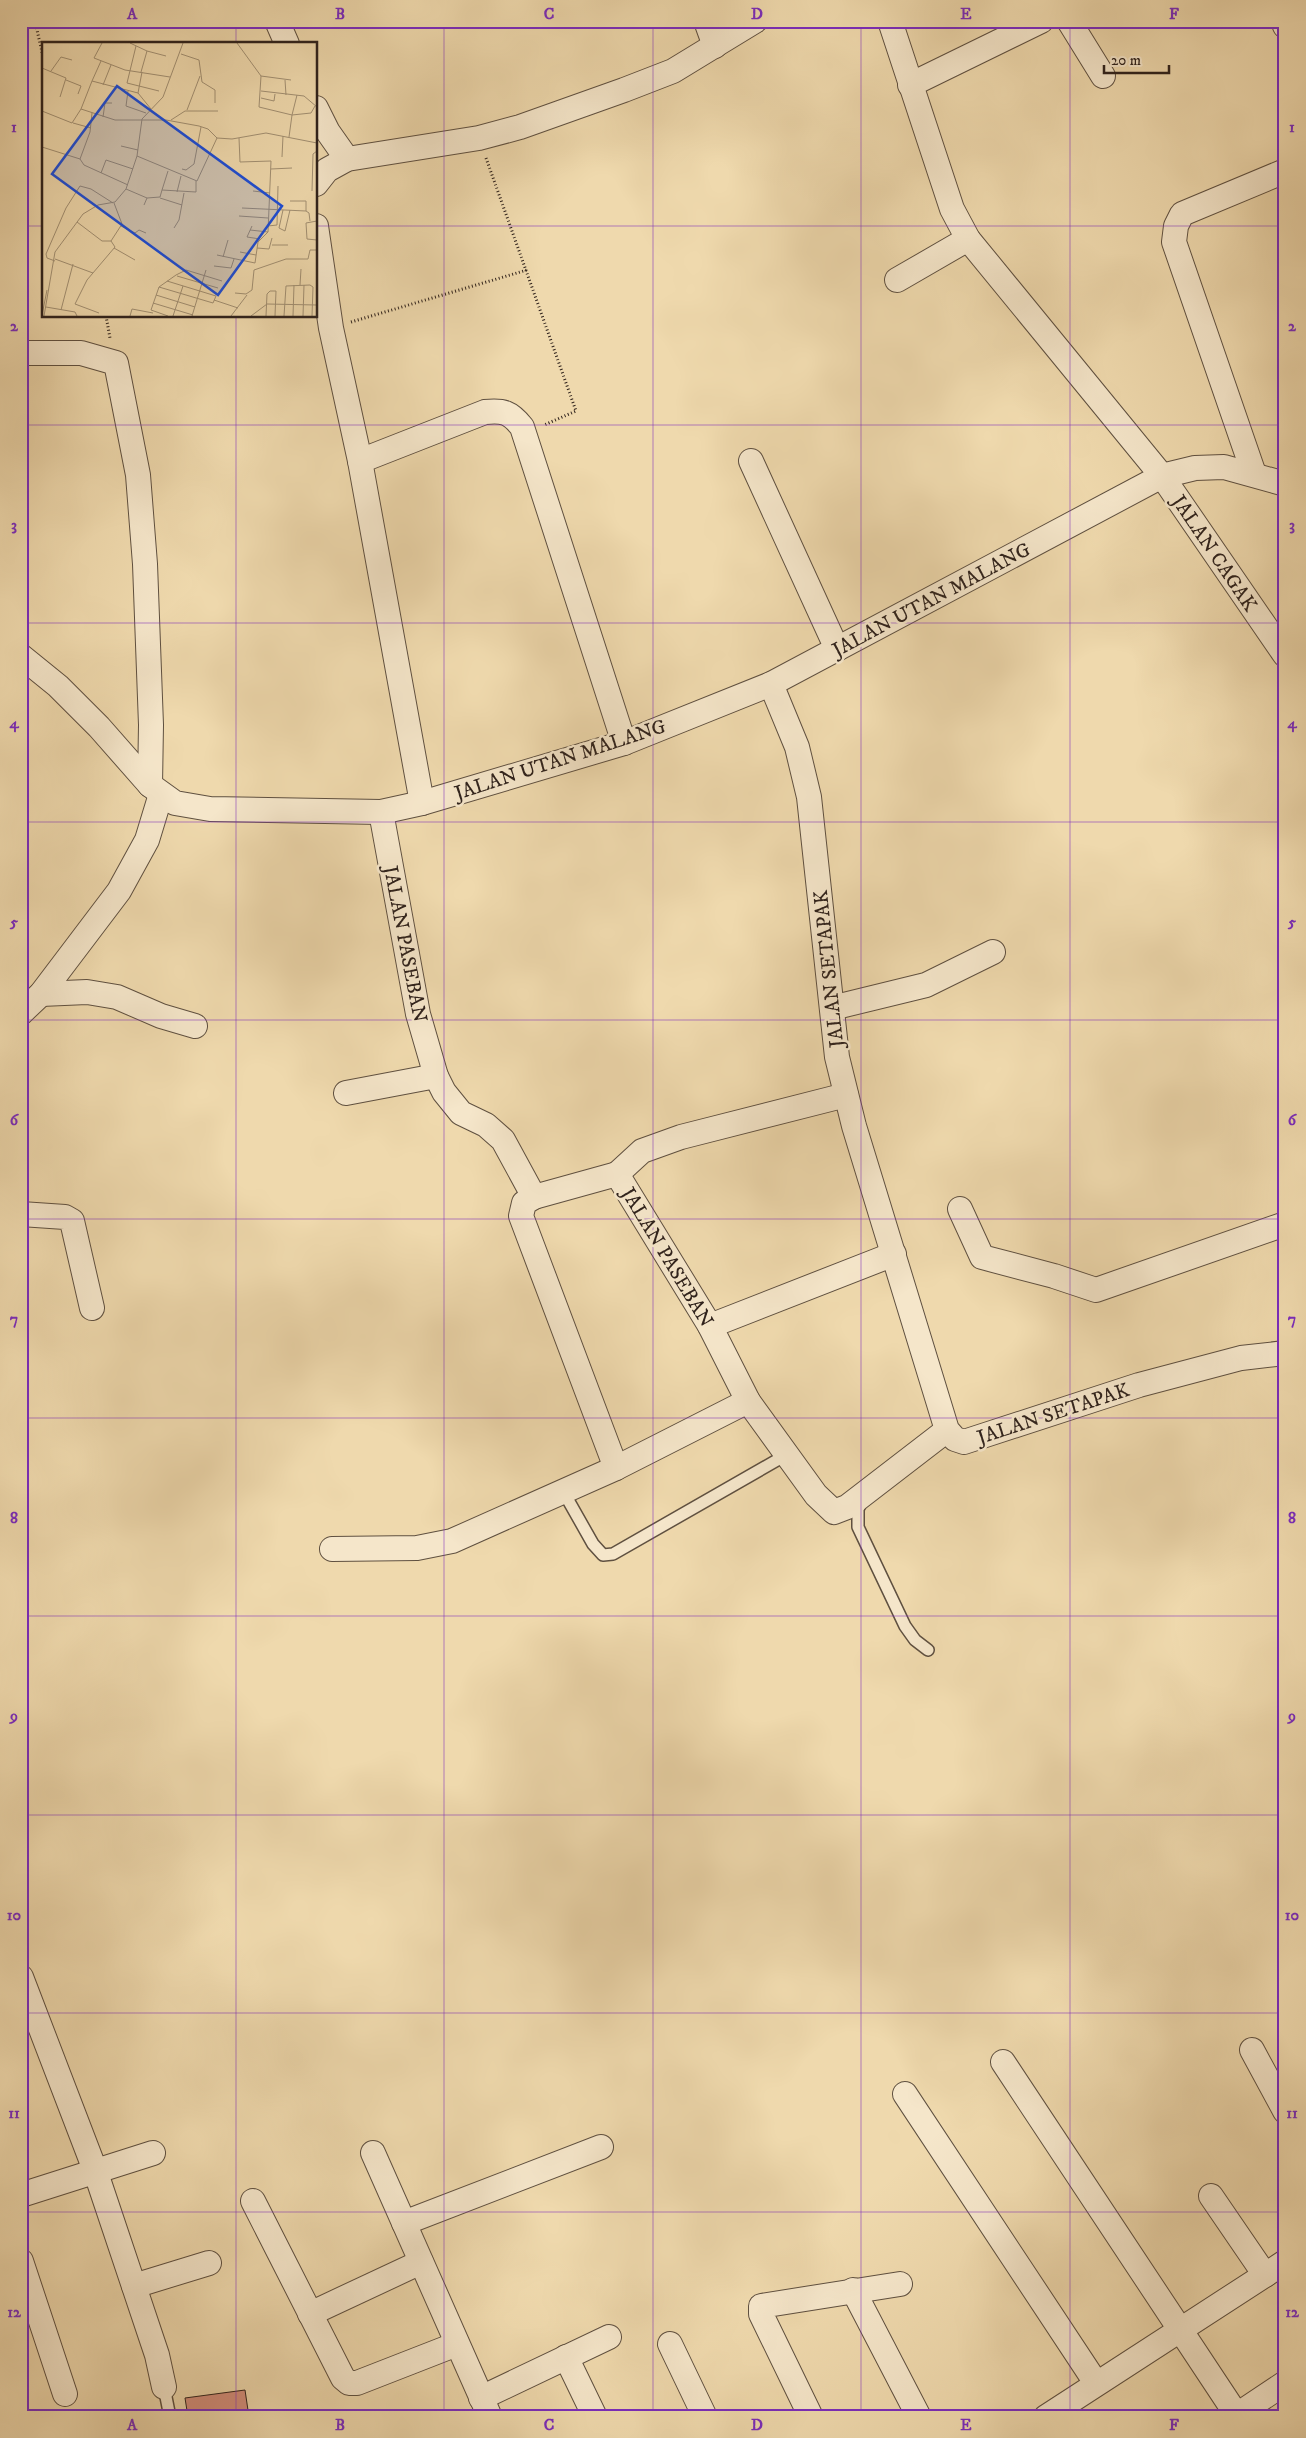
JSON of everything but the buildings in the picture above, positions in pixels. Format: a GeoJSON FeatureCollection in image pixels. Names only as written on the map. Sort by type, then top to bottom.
{"type":"FeatureCollection","features":[{"type":"Feature","properties":{"kind":"street"},"geometry":{"type":"LineString","coordinates":[[277,21],[286,42]]}},
{"type":"Feature","properties":{"kind":"street"},"geometry":{"type":"LineString","coordinates":[[706,21],[715,46]]}},
{"type":"Feature","properties":{"kind":"street"},"geometry":{"type":"LineString","coordinates":[[318,181],[327,170],[347,159],[480,138],[520,127],[673,71],[754,21]]}},
{"type":"Feature","properties":{"kind":"street","name":"JALAN CAGAK"},"geometry":{"type":"LineString","coordinates":[[890,21],[952,209],[968,239],[1162,476],[1285,655]]}},
{"type":"Feature","properties":{"kind":"street"},"geometry":{"type":"LineString","coordinates":[[910,85],[1041,21]]}},
{"type":"Feature","properties":{"kind":"street"},"geometry":{"type":"LineString","coordinates":[[1069,21],[1103,76]]}},
{"type":"Feature","properties":{"kind":"street"},"geometry":{"type":"LineString","coordinates":[[1283,21],[1285,26]]}},
{"type":"Feature","properties":{"kind":"street"},"geometry":{"type":"LineString","coordinates":[[318,112],[328,132],[347,159]]}},
{"type":"Feature","properties":{"kind":"street"},"geometry":{"type":"LineString","coordinates":[[1254,474],[1174,242],[1176,226],[1182,214],[1285,171]]}},
{"type":"Feature","properties":{"kind":"street"},"geometry":{"type":"LineString","coordinates":[[898,280],[968,239]]}},
{"type":"Feature","properties":{"kind":"street"},"geometry":{"type":"LineString","coordinates":[[318,240],[331,328],[360,461],[422,804]]}},
{"type":"Feature","properties":{"kind":"street"},"geometry":{"type":"LineString","coordinates":[[21,353],[81,353],[116,363],[138,475],[145,564],[155,790],[146,840],[119,891],[41,994],[21,1013]]}},
{"type":"Feature","properties":{"kind":"street"},"geometry":{"type":"LineString","coordinates":[[360,461],[485,412],[501,410],[513,416],[524,433],[624,743]]}},
{"type":"Feature","properties":{"kind":"street"},"geometry":{"type":"LineString","coordinates":[[751,461],[837,649]]}},
{"type":"Feature","properties":{"kind":"street","name":"JALAN UTAN MALANG"},"geometry":{"type":"LineString","coordinates":[[21,656],[58,686],[99,727],[155,790],[175,803],[210,809],[381,812],[422,804],[624,743],[771,684],[1162,476],[1195,468],[1224,467],[1285,484]]}},
{"type":"Feature","properties":{"kind":"street","name":"JALAN SETAPAK"},"geometry":{"type":"LineString","coordinates":[[771,684],[797,747],[809,797],[837,1057],[846,1095],[947,1430],[955,1439],[964,1442],[1139,1385],[1241,1358],[1285,1353]]}},
{"type":"Feature","properties":{"kind":"street","name":"JALAN PASEBAN"},"geometry":{"type":"LineString","coordinates":[[381,812],[418,1014],[436,1076],[444,1092],[461,1113],[486,1125],[502,1140],[534,1198],[617,1174],[710,1326],[748,1401],[816,1495],[834,1512],[847,1507],[947,1430]]}},
{"type":"Feature","properties":{"kind":"street"},"geometry":{"type":"LineString","coordinates":[[832,1008],[926,985],[993,952]]}},
{"type":"Feature","properties":{"kind":"street"},"geometry":{"type":"LineString","coordinates":[[41,994],[86,992],[117,997],[161,1016],[195,1026]]}},
{"type":"Feature","properties":{"kind":"street"},"geometry":{"type":"LineString","coordinates":[[346,1093],[436,1076]]}},
{"type":"Feature","properties":{"kind":"street"},"geometry":{"type":"LineString","coordinates":[[617,1174],[642,1151],[681,1137],[846,1095]]}},
{"type":"Feature","properties":{"kind":"street"},"geometry":{"type":"LineString","coordinates":[[534,1198],[524,1203],[521,1216],[561,1328],[616,1468]]}},
{"type":"Feature","properties":{"kind":"street"},"geometry":{"type":"LineString","coordinates":[[960,1209],[982,1257],[1054,1276],[1096,1290],[1285,1224]]}},
{"type":"Feature","properties":{"kind":"street"},"geometry":{"type":"LineString","coordinates":[[21,1214],[65,1217],[72,1221],[92,1308]]}},
{"type":"Feature","properties":{"kind":"street"},"geometry":{"type":"LineString","coordinates":[[710,1326],[894,1254]]}},
{"type":"Feature","properties":{"kind":"street"},"geometry":{"type":"LineString","coordinates":[[332,1550],[416,1548],[452,1541],[616,1468],[748,1401]]}},
{"type":"Feature","properties":{"kind":"street"},"geometry":{"type":"LineString","coordinates":[[21,1977],[95,2170],[157,2355],[164,2387]]}},
{"type":"Feature","properties":{"kind":"street"},"geometry":{"type":"LineString","coordinates":[[1252,2050],[1285,2111]]}},
{"type":"Feature","properties":{"kind":"street"},"geometry":{"type":"LineString","coordinates":[[1003,2062],[1236,2416],[1285,2383]]}},
{"type":"Feature","properties":{"kind":"street"},"geometry":{"type":"LineString","coordinates":[[905,2094],[1096,2383]]}},
{"type":"Feature","properties":{"kind":"street"},"geometry":{"type":"LineString","coordinates":[[404,2223],[601,2147]]}},
{"type":"Feature","properties":{"kind":"street"},"geometry":{"type":"LineString","coordinates":[[21,2195],[152,2153]]}},
{"type":"Feature","properties":{"kind":"street"},"geometry":{"type":"LineString","coordinates":[[373,2153],[485,2407],[566,2357],[609,2337]]}},
{"type":"Feature","properties":{"kind":"street"},"geometry":{"type":"LineString","coordinates":[[1211,2196],[1265,2275]]}},
{"type":"Feature","properties":{"kind":"street"},"geometry":{"type":"LineString","coordinates":[[253,2200],[343,2378],[349,2383],[357,2383],[457,2344]]}},
{"type":"Feature","properties":{"kind":"street"},"geometry":{"type":"LineString","coordinates":[[21,2261],[65,2394]]}},
{"type":"Feature","properties":{"kind":"street"},"geometry":{"type":"LineString","coordinates":[[310,2314],[421,2262]]}},
{"type":"Feature","properties":{"kind":"street"},"geometry":{"type":"LineString","coordinates":[[1046,2417],[1285,2262]]}},
{"type":"Feature","properties":{"kind":"street"},"geometry":{"type":"LineString","coordinates":[[134,2286],[209,2264]]}},
{"type":"Feature","properties":{"kind":"street"},"geometry":{"type":"LineString","coordinates":[[811,2417],[761,2314],[760,2308],[764,2304],[900,2284]]}},
{"type":"Feature","properties":{"kind":"street"},"geometry":{"type":"LineString","coordinates":[[853,2290],[919,2417]]}},
{"type":"Feature","properties":{"kind":"street"},"geometry":{"type":"LineString","coordinates":[[670,2344],[705,2417]]}},
{"type":"Feature","properties":{"kind":"street"},"geometry":{"type":"LineString","coordinates":[[566,2357],[595,2417]]}},
{"type":"Feature","properties":{"kind":"lane"},"geometry":{"type":"LineString","coordinates":[[563,1491],[593,1544],[603,1554],[613,1554],[786,1455]]}},
{"type":"Feature","properties":{"kind":"lane"},"geometry":{"type":"LineString","coordinates":[[867,1491],[858,1509],[858,1527],[905,1626],[915,1640],[928,1650]]}},
{"type":"Feature","properties":{"kind":"lane"},"geometry":{"type":"LineString","coordinates":[[164,2387],[170,2417]]}},
{"type":"Feature","properties":{"kind":"path"},"geometry":{"type":"LineString","coordinates":[[35,21],[42,52]]}},
{"type":"Feature","properties":{"kind":"path"},"geometry":{"type":"LineString","coordinates":[[480,138],[576,411],[524,433]]}},
{"type":"Feature","properties":{"kind":"path"},"geometry":{"type":"LineString","coordinates":[[331,328],[527,270]]}}]}
